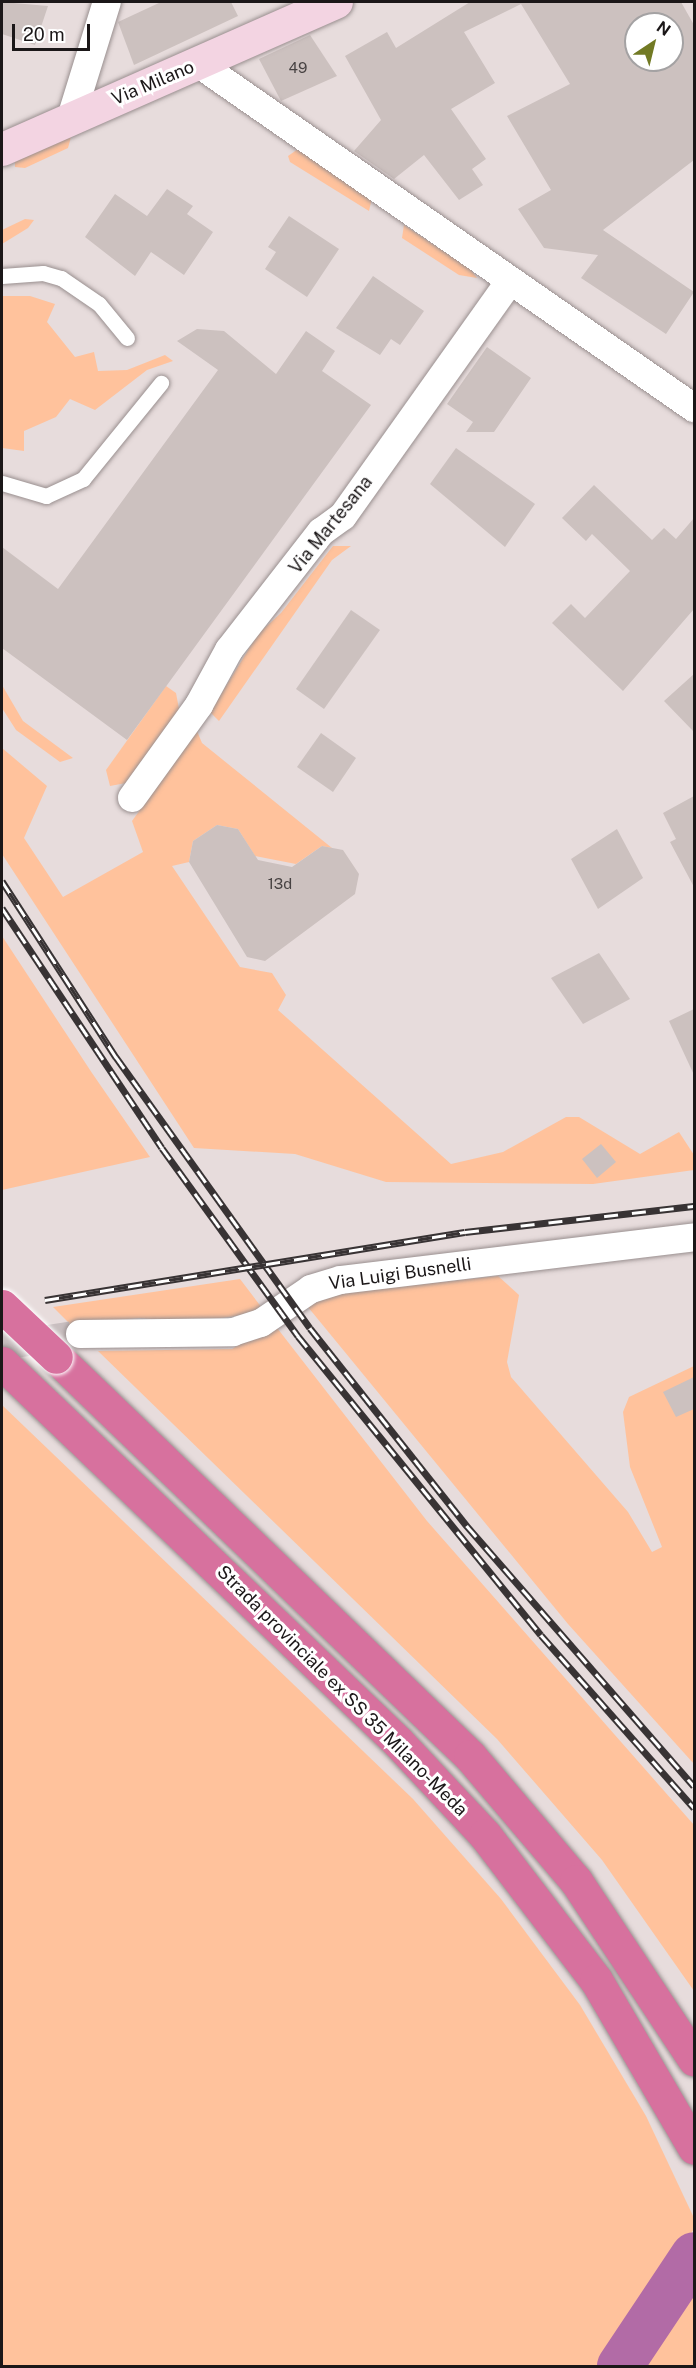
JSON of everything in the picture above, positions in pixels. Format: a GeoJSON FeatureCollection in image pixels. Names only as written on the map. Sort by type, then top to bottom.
{"type":"FeatureCollection","features":[{"type":"Feature","properties":{"kind":"highway"},"geometry":{"type":"LineString","coordinates":[[2,1306],[470,1756],[562,1863],[655,1993],[694,2053]]}},
{"type":"Feature","properties":{"kind":"highway","name":"Strada provinciale ex SS 35 Milano-Meda"},"geometry":{"type":"LineString","coordinates":[[3,1364],[398,1742],[485,1835],[596,1980],[694,2148]]}},
{"type":"Feature","properties":{"kind":"highway"},"geometry":{"type":"LineString","coordinates":[[655,1993],[694,2059]]}},
{"type":"Feature","properties":{"kind":"street"},"geometry":{"type":"LineString","coordinates":[[71,118],[107,2]]}},
{"type":"Feature","properties":{"kind":"street","name":"Via Milano"},"geometry":{"type":"LineString","coordinates":[[2,149],[336,2]]}},
{"type":"Feature","properties":{"kind":"street"},"geometry":{"type":"LineString","coordinates":[[199,64],[694,408]]}},
{"type":"Feature","properties":{"kind":"street","name":"Via Martesana"},"geometry":{"type":"LineString","coordinates":[[132,798],[236,641],[321,532],[343,516],[510,281]]}},
{"type":"Feature","properties":{"kind":"street","name":"Via Luigi Busnelli"},"geometry":{"type":"LineString","coordinates":[[81,1334],[233,1332],[261,1323],[311,1289],[341,1280],[694,1237]]}},
{"type":"Feature","properties":{"kind":"lane"},"geometry":{"type":"LineString","coordinates":[[2,276],[43,273],[61,278],[99,304],[127,338]]}},
{"type":"Feature","properties":{"kind":"lane"},"geometry":{"type":"LineString","coordinates":[[2,483],[46,496],[83,479],[161,383]]}},
{"type":"Feature","properties":{"kind":"shaded area"},"geometry":{"type":"Polygon","coordinates":[[[71,137],[68,148],[25,168],[15,167],[15,159],[71,137]]]}},
{"type":"Feature","properties":{"kind":"shaded area"},"geometry":{"type":"Polygon","coordinates":[[[298,149],[372,198],[369,211],[290,162],[288,156],[298,149]]]}},
{"type":"Feature","properties":{"kind":"shaded area"},"geometry":{"type":"Polygon","coordinates":[[[25,219],[34,220],[28,228],[2,244],[2,230],[25,219]]]}},
{"type":"Feature","properties":{"kind":"shaded area"},"geometry":{"type":"Polygon","coordinates":[[[404,225],[470,269],[477,278],[459,275],[402,238],[404,225]]]}},
{"type":"Feature","properties":{"kind":"shaded area"},"geometry":{"type":"Polygon","coordinates":[[[2,296],[30,296],[55,304],[47,322],[75,357],[94,352],[98,371],[127,370],[165,355],[173,361],[147,370],[95,410],[70,399],[56,417],[24,431],[24,451],[2,448],[2,296]]]}},
{"type":"Feature","properties":{"kind":"shaded area"},"geometry":{"type":"Polygon","coordinates":[[[333,546],[351,546],[332,560],[219,721],[210,712],[258,634],[281,613],[333,546]]]}},
{"type":"Feature","properties":{"kind":"shaded area"},"geometry":{"type":"Polygon","coordinates":[[[2,685],[23,721],[73,758],[60,762],[16,730],[2,708],[2,685]]]}},
{"type":"Feature","properties":{"kind":"shaded area"},"geometry":{"type":"Polygon","coordinates":[[[166,686],[176,693],[179,709],[126,783],[110,786],[106,770],[166,686]]]}},
{"type":"Feature","properties":{"kind":"shaded area"},"geometry":{"type":"Polygon","coordinates":[[[197,731],[202,743],[332,848],[322,846],[296,864],[255,856],[238,829],[217,825],[193,841],[189,862],[172,866],[240,967],[272,973],[286,995],[278,1010],[451,1164],[503,1152],[566,1117],[579,1117],[640,1154],[679,1132],[694,1155],[694,1170],[593,1184],[386,1182],[295,1154],[194,1148],[2,854],[2,748],[47,786],[24,838],[63,897],[143,852],[132,821],[197,731]]]}},
{"type":"Feature","properties":{"kind":"shaded area"},"geometry":{"type":"Polygon","coordinates":[[[2,936],[92,1073],[150,1157],[2,1190],[2,936]]]}},
{"type":"Feature","properties":{"kind":"shaded area"},"geometry":{"type":"Polygon","coordinates":[[[498,1276],[519,1295],[507,1362],[511,1377],[628,1512],[652,1552],[662,1547],[630,1467],[623,1412],[629,1397],[694,1366],[694,1764],[568,1624],[303,1301],[312,1296],[498,1276]]]}},
{"type":"Feature","properties":{"kind":"shaded area"},"geometry":{"type":"Polygon","coordinates":[[[240,1279],[265,1312],[191,1322],[139,1318],[70,1324],[53,1307],[240,1279]]]}},
{"type":"Feature","properties":{"kind":"shaded area"},"geometry":{"type":"Polygon","coordinates":[[[274,1324],[427,1521],[694,1825],[694,1991],[602,1860],[497,1739],[98,1351],[232,1349],[274,1324]]]}},
{"type":"Feature","properties":{"kind":"shaded area"},"geometry":{"type":"Polygon","coordinates":[[[2,1405],[413,1799],[501,1899],[580,2005],[646,2116],[694,2218],[694,2229],[601,2366],[2,2366],[2,1405]]]}},
{"type":"Feature","properties":{"kind":"shaded area"},"geometry":{"type":"Polygon","coordinates":[[[694,2282],[694,2366],[637,2366],[659,2332],[694,2282]]]}},
{"type":"Feature","properties":{"kind":"building"},"geometry":{"type":"Polygon","coordinates":[[[2,2],[48,6],[35,45],[2,34],[2,2]]]}},
{"type":"Feature","properties":{"kind":"building"},"geometry":{"type":"Polygon","coordinates":[[[161,2],[231,2],[238,16],[134,65],[118,22],[161,2]]]}},
{"type":"Feature","properties":{"kind":"building"},"geometry":{"type":"Polygon","coordinates":[[[470,2],[681,2],[694,25],[694,160],[603,230],[694,292],[666,334],[581,278],[598,255],[544,248],[518,209],[551,190],[507,116],[570,84],[521,4],[464,32],[495,83],[451,109],[486,159],[472,169],[483,185],[459,200],[424,155],[394,179],[354,151],[381,120],[345,56],[387,32],[396,48],[470,2]]]}},
{"type":"Feature","properties":{"kind":"building"},"geometry":{"type":"Polygon","coordinates":[[[310,35],[337,76],[281,101],[259,59],[310,35]]]}},
{"type":"Feature","properties":{"kind":"building"},"geometry":{"type":"Polygon","coordinates":[[[167,189],[193,206],[187,214],[213,232],[184,275],[151,252],[135,276],[85,237],[115,194],[147,216],[167,189]]]}},
{"type":"Feature","properties":{"kind":"building"},"geometry":{"type":"Polygon","coordinates":[[[289,216],[339,249],[307,297],[265,269],[276,252],[268,247],[289,216]]]}},
{"type":"Feature","properties":{"kind":"building"},"geometry":{"type":"Polygon","coordinates":[[[373,276],[424,311],[400,345],[391,339],[380,355],[336,328],[373,276]]]}},
{"type":"Feature","properties":{"kind":"building"},"geometry":{"type":"Polygon","coordinates":[[[197,329],[224,331],[276,374],[306,331],[335,351],[322,371],[371,405],[127,740],[2,648],[2,547],[58,589],[218,370],[177,341],[197,329]]]}},
{"type":"Feature","properties":{"kind":"building"},"geometry":{"type":"Polygon","coordinates":[[[487,347],[531,378],[494,432],[466,432],[473,422],[447,404],[487,347]]]}},
{"type":"Feature","properties":{"kind":"building"},"geometry":{"type":"Polygon","coordinates":[[[456,448],[535,504],[505,547],[430,484],[456,448]]]}},
{"type":"Feature","properties":{"kind":"building"},"geometry":{"type":"Polygon","coordinates":[[[594,485],[652,540],[664,528],[676,539],[694,518],[694,609],[623,691],[552,623],[571,604],[585,618],[630,571],[592,534],[586,541],[562,518],[594,485]]]}},
{"type":"Feature","properties":{"kind":"building"},"geometry":{"type":"Polygon","coordinates":[[[351,610],[380,630],[324,709],[296,689],[351,610]]]}},
{"type":"Feature","properties":{"kind":"building"},"geometry":{"type":"Polygon","coordinates":[[[694,674],[694,732],[664,701],[694,674]]]}},
{"type":"Feature","properties":{"kind":"building"},"geometry":{"type":"Polygon","coordinates":[[[321,733],[356,758],[333,792],[297,767],[321,733]]]}},
{"type":"Feature","properties":{"kind":"building"},"geometry":{"type":"Polygon","coordinates":[[[694,796],[694,887],[670,842],[676,839],[663,813],[694,796]]]}},
{"type":"Feature","properties":{"kind":"building"},"geometry":{"type":"Polygon","coordinates":[[[217,825],[238,829],[258,860],[292,867],[322,846],[343,850],[359,874],[355,894],[265,961],[247,957],[189,862],[193,841],[217,825]]]}},
{"type":"Feature","properties":{"kind":"building"},"geometry":{"type":"Polygon","coordinates":[[[617,829],[643,878],[598,909],[571,859],[617,829]]]}},
{"type":"Feature","properties":{"kind":"building"},"geometry":{"type":"Polygon","coordinates":[[[599,953],[630,999],[583,1024],[551,978],[599,953]]]}},
{"type":"Feature","properties":{"kind":"building"},"geometry":{"type":"Polygon","coordinates":[[[694,1009],[694,1075],[669,1021],[694,1009]]]}},
{"type":"Feature","properties":{"kind":"building"},"geometry":{"type":"Polygon","coordinates":[[[601,1144],[616,1162],[597,1178],[582,1159],[601,1144]]]}},
{"type":"Feature","properties":{"kind":"building"},"geometry":{"type":"Polygon","coordinates":[[[694,1377],[694,1409],[676,1417],[663,1392],[694,1377]]]}},
{"type":"Feature","properties":{"kind":"waterway"},"geometry":{"type":"LineString","coordinates":[[620,2366],[694,2255]]}},
{"type":"Feature","properties":{"kind":"tunnel"},"geometry":{"type":"LineString","coordinates":[[2,1346],[80,1334]]}},
{"type":"Feature","properties":{"kind":"railway"},"geometry":{"type":"LineString","coordinates":[[2,881],[116,1057],[310,1328],[467,1526],[694,1786]]}},
{"type":"Feature","properties":{"kind":"railway"},"geometry":{"type":"LineString","coordinates":[[2,908],[162,1148],[298,1336],[541,1635],[694,1808]]}},
{"type":"Feature","properties":{"kind":"railway"},"geometry":{"type":"LineString","coordinates":[[45,1300],[465,1232],[694,1206]]}}]}
